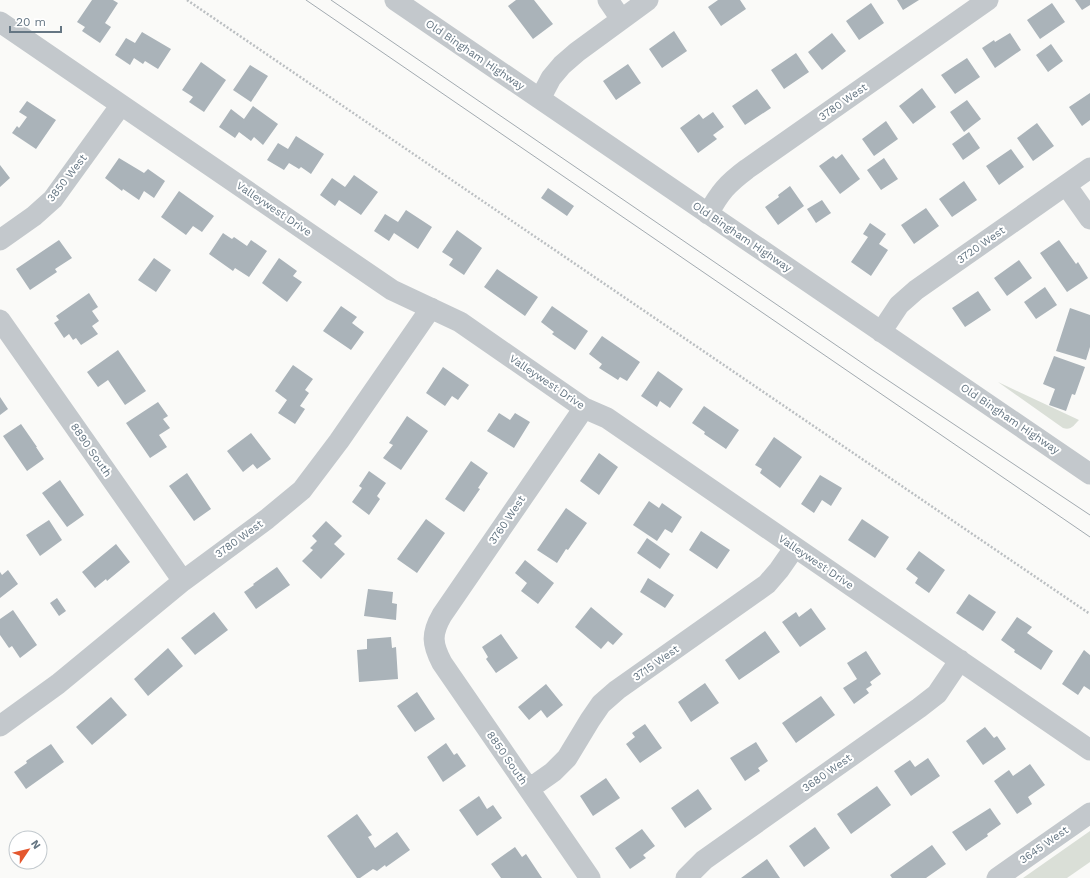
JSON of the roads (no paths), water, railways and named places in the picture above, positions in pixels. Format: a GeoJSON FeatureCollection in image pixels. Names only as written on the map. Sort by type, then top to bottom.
{"type":"FeatureCollection","features":[{"type":"Feature","properties":{"kind":"street","name":"Old Bingham Highway"},"geometry":{"type":"LineString","coordinates":[[395,0],[881,332],[1088,467]]}},
{"type":"Feature","properties":{"kind":"street"},"geometry":{"type":"LineString","coordinates":[[608,0],[621,19]]}},
{"type":"Feature","properties":{"kind":"street"},"geometry":{"type":"LineString","coordinates":[[540,99],[551,78],[562,65],[577,52],[648,0]]}},
{"type":"Feature","properties":{"kind":"street","name":"3780 West"},"geometry":{"type":"LineString","coordinates":[[708,214],[719,194],[731,181],[988,0]]}},
{"type":"Feature","properties":{"kind":"street","name":"Valleywest Drive"},"geometry":{"type":"LineString","coordinates":[[0,22],[392,290],[460,322],[584,408],[607,418],[1090,750]]}},
{"type":"Feature","properties":{"kind":"street","name":"3850 West"},"geometry":{"type":"LineString","coordinates":[[0,240],[34,216],[52,199],[121,105]]}},
{"type":"Feature","properties":{"kind":"street","name":"3720 West"},"geometry":{"type":"LineString","coordinates":[[881,332],[899,305],[912,293],[1090,168]]}},
{"type":"Feature","properties":{"kind":"street"},"geometry":{"type":"LineString","coordinates":[[1066,185],[1090,219]]}},
{"type":"Feature","properties":{"kind":"street","name":"3780 West"},"geometry":{"type":"LineString","coordinates":[[3,717],[58,684],[183,580],[267,519],[302,490],[339,441],[431,308]]}},
{"type":"Feature","properties":{"kind":"street","name":"8890 South"},"geometry":{"type":"LineString","coordinates":[[0,320],[183,580]]}},
{"type":"Feature","properties":{"kind":"street","name":"3760 West"},"geometry":{"type":"LineString","coordinates":[[434,635],[436,625],[442,614],[584,408]]}},
{"type":"Feature","properties":{"kind":"street","name":"3715 West"},"geometry":{"type":"LineString","coordinates":[[529,789],[553,772],[567,758],[601,704],[617,690],[767,584],[795,547]]}},
{"type":"Feature","properties":{"kind":"street","name":"8850 South"},"geometry":{"type":"LineString","coordinates":[[434,635],[434,644],[442,663],[590,878]]}},
{"type":"Feature","properties":{"kind":"street","name":"3680 West"},"geometry":{"type":"LineString","coordinates":[[686,878],[704,860],[931,698],[940,689],[960,660]]}},
{"type":"Feature","properties":{"kind":"street","name":"3645 West"},"geometry":{"type":"LineString","coordinates":[[998,878],[1090,813]]}},
{"type":"Feature","properties":{"kind":"tram line"},"geometry":{"type":"LineString","coordinates":[[306,0],[1090,537]]}},
{"type":"Feature","properties":{"kind":"tram line"},"geometry":{"type":"LineString","coordinates":[[331,0],[871,369],[1090,515]]}}]}
